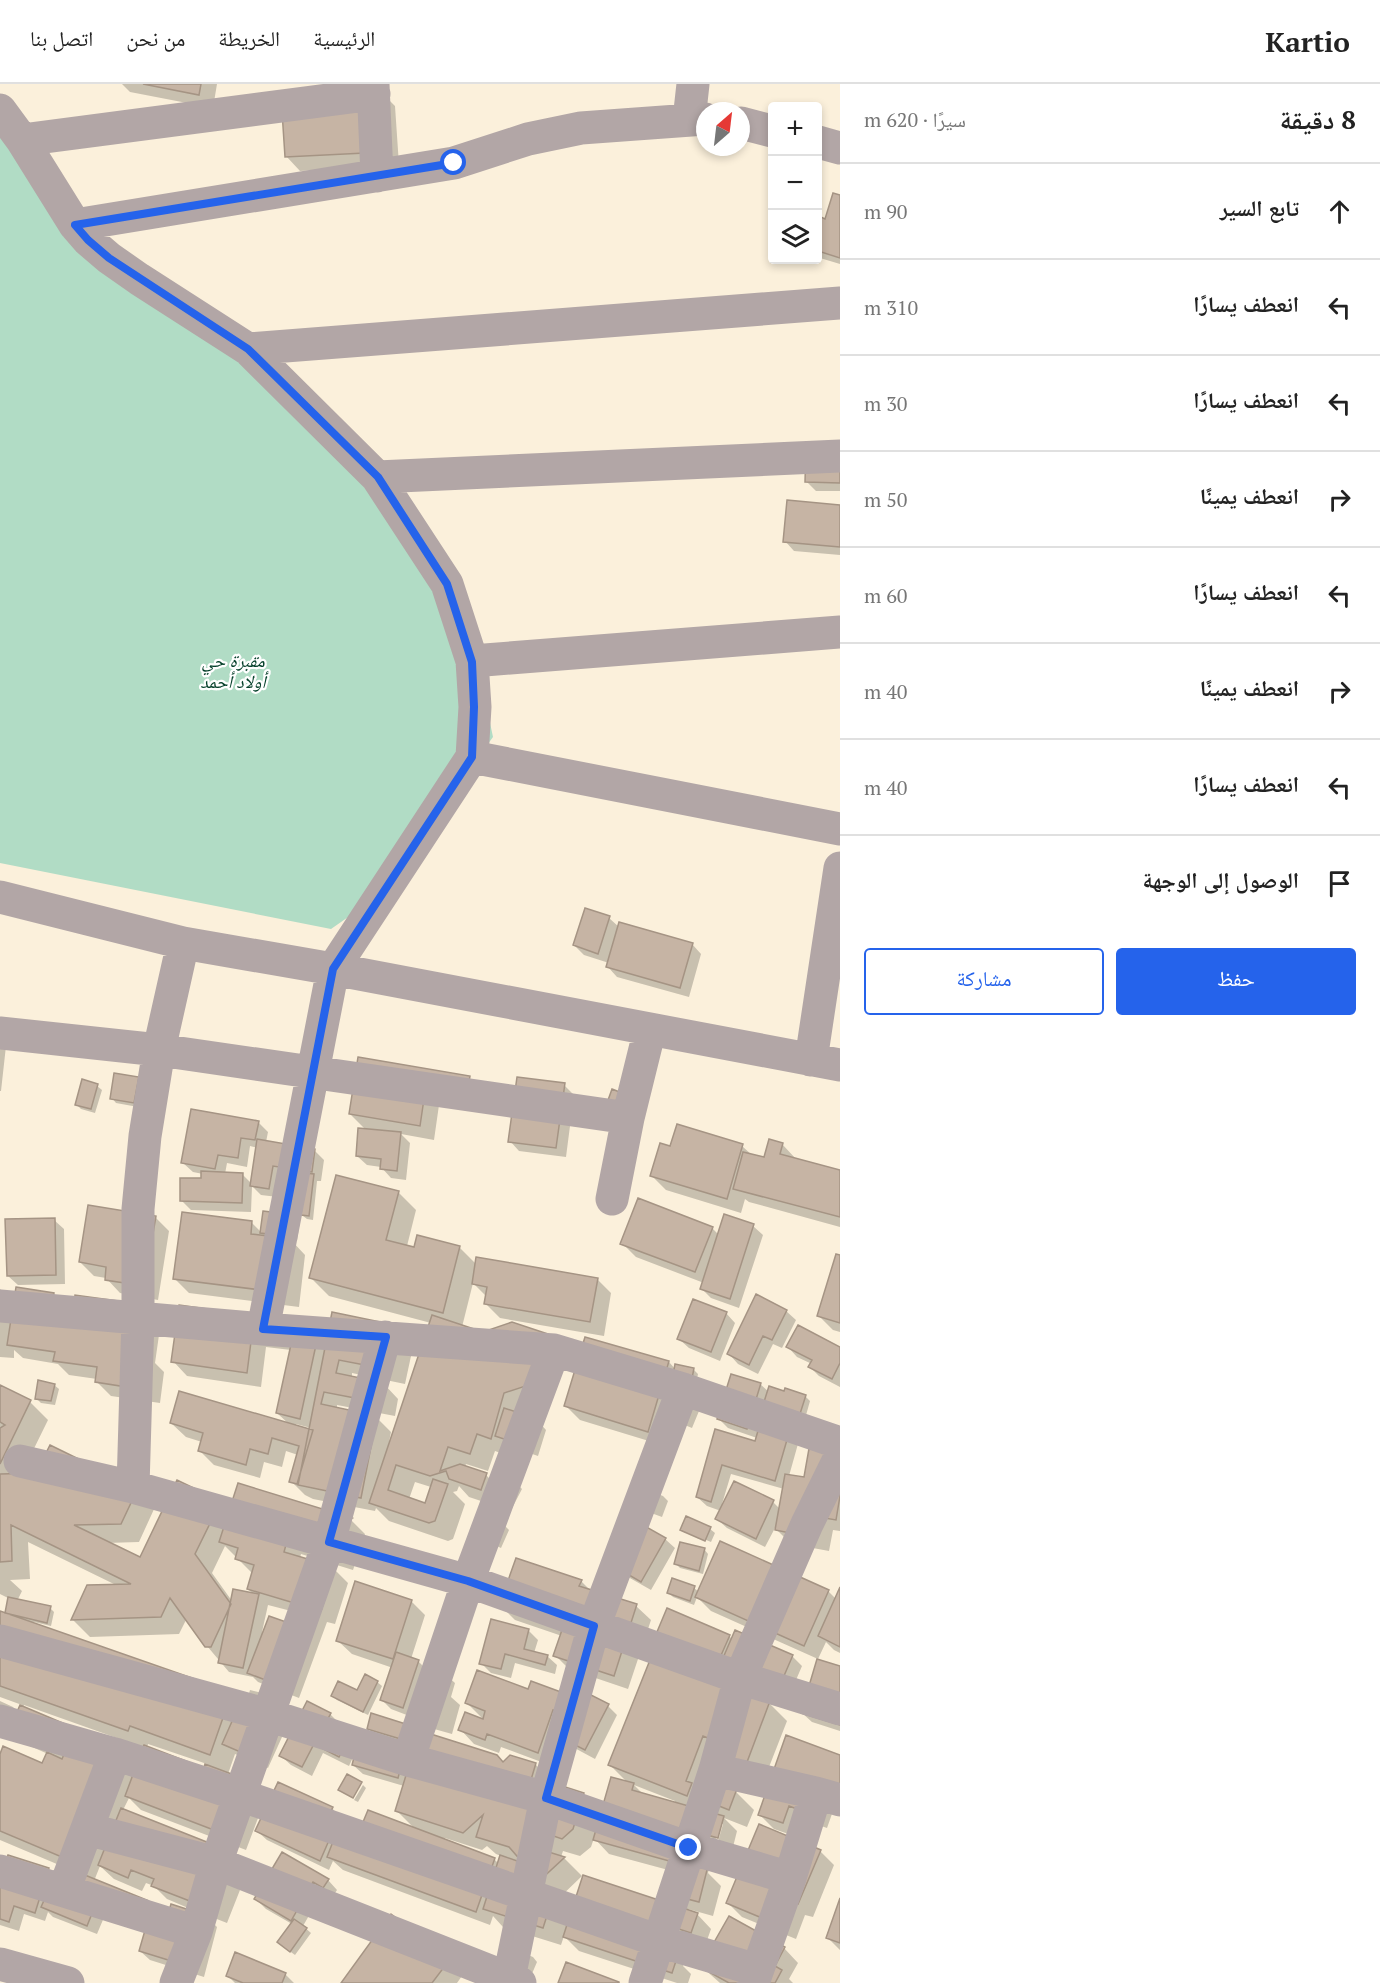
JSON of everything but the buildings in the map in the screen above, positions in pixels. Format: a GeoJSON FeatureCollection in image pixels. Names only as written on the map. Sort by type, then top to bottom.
{"type":"FeatureCollection","features":[{"type":"Feature","properties":{"kind":"street"},"geometry":{"type":"LineString","coordinates":[[693,84],[696,110]]}},
{"type":"Feature","properties":{"kind":"street"},"geometry":{"type":"LineString","coordinates":[[22,140],[374,89],[377,176]]}},
{"type":"Feature","properties":{"kind":"street"},"geometry":{"type":"LineString","coordinates":[[0,110],[22,140],[75,225],[88,240],[109,258],[248,349],[378,477],[447,584],[472,662],[474,707],[472,757],[333,969],[263,1329]]}},
{"type":"Feature","properties":{"kind":"street"},"geometry":{"type":"LineString","coordinates":[[75,225],[454,163],[528,139],[582,128],[696,119]]}},
{"type":"Feature","properties":{"kind":"street"},"geometry":{"type":"LineString","coordinates":[[750,125],[768,130]]}},
{"type":"Feature","properties":{"kind":"street"},"geometry":{"type":"LineString","coordinates":[[822,143],[840,148]]}},
{"type":"Feature","properties":{"kind":"street"},"geometry":{"type":"LineString","coordinates":[[248,349],[840,303]]}},
{"type":"Feature","properties":{"kind":"street"},"geometry":{"type":"LineString","coordinates":[[378,477],[840,456]]}},
{"type":"Feature","properties":{"kind":"street"},"geometry":{"type":"LineString","coordinates":[[472,662],[839,626]]}},
{"type":"Feature","properties":{"kind":"street"},"geometry":{"type":"LineString","coordinates":[[472,757],[840,829]]}},
{"type":"Feature","properties":{"kind":"street"},"geometry":{"type":"LineString","coordinates":[[0,897],[183,943],[333,969],[825,1063],[840,867]]}},
{"type":"Feature","properties":{"kind":"street"},"geometry":{"type":"LineString","coordinates":[[133,1487],[138,1317],[138,1209],[145,1136],[159,1050],[183,943]]}},
{"type":"Feature","properties":{"kind":"street"},"geometry":{"type":"LineString","coordinates":[[612,1199],[628,1118],[650,1029]]}},
{"type":"Feature","properties":{"kind":"street"},"geometry":{"type":"LineString","coordinates":[[0,1034],[159,1050],[628,1118]]}},
{"type":"Feature","properties":{"kind":"street"},"geometry":{"type":"LineString","coordinates":[[0,1306],[263,1329],[554,1350],[683,1389],[840,1443]]}},
{"type":"Feature","properties":{"kind":"street"},"geometry":{"type":"LineString","coordinates":[[176,1983],[196,1932],[216,1863],[329,1542],[386,1337]]}},
{"type":"Feature","properties":{"kind":"street"},"geometry":{"type":"LineString","coordinates":[[408,1760],[468,1581],[554,1350]]}},
{"type":"Feature","properties":{"kind":"street"},"geometry":{"type":"LineString","coordinates":[[87,1829],[216,1863],[512,1982],[525,1893],[546,1798],[594,1626],[683,1389]]}},
{"type":"Feature","properties":{"kind":"street"},"geometry":{"type":"LineString","coordinates":[[645,1983],[714,1770],[741,1678],[807,1524],[840,1457]]}},
{"type":"Feature","properties":{"kind":"street"},"geometry":{"type":"LineString","coordinates":[[20,1461],[133,1487],[468,1581],[741,1678],[840,1709]]}},
{"type":"Feature","properties":{"kind":"street"},"geometry":{"type":"LineString","coordinates":[[0,1641],[268,1715],[408,1760],[546,1798],[689,1848],[790,1878]]}},
{"type":"Feature","properties":{"kind":"street"},"geometry":{"type":"LineString","coordinates":[[0,1721],[115,1754],[240,1795],[525,1893],[755,1976],[790,1878],[828,1796],[714,1770]]}},
{"type":"Feature","properties":{"kind":"street"},"geometry":{"type":"LineString","coordinates":[[64,1890],[115,1754]]}},
{"type":"Feature","properties":{"kind":"street"},"geometry":{"type":"LineString","coordinates":[[0,1871],[196,1932]]}},
{"type":"Feature","properties":{"kind":"street"},"geometry":{"type":"LineString","coordinates":[[0,1964],[68,1983]]}},
{"type":"Feature","properties":{"kind":"green space","name":"مقبرة حي أولاد أحمد"},"geometry":{"type":"Polygon","coordinates":[[[0,124],[83,248],[245,353],[463,595],[493,737],[374,899],[331,929],[0,863],[0,124]]]}},
{"type":"Feature","properties":{"kind":"route"},"geometry":{"type":"LineString","coordinates":[[454,163],[75,225],[109,258],[248,349],[378,477],[447,584],[472,662],[474,707],[472,757],[333,969],[263,1329],[386,1337],[329,1542],[468,1581],[594,1626],[546,1798],[689,1848]]}}]}
